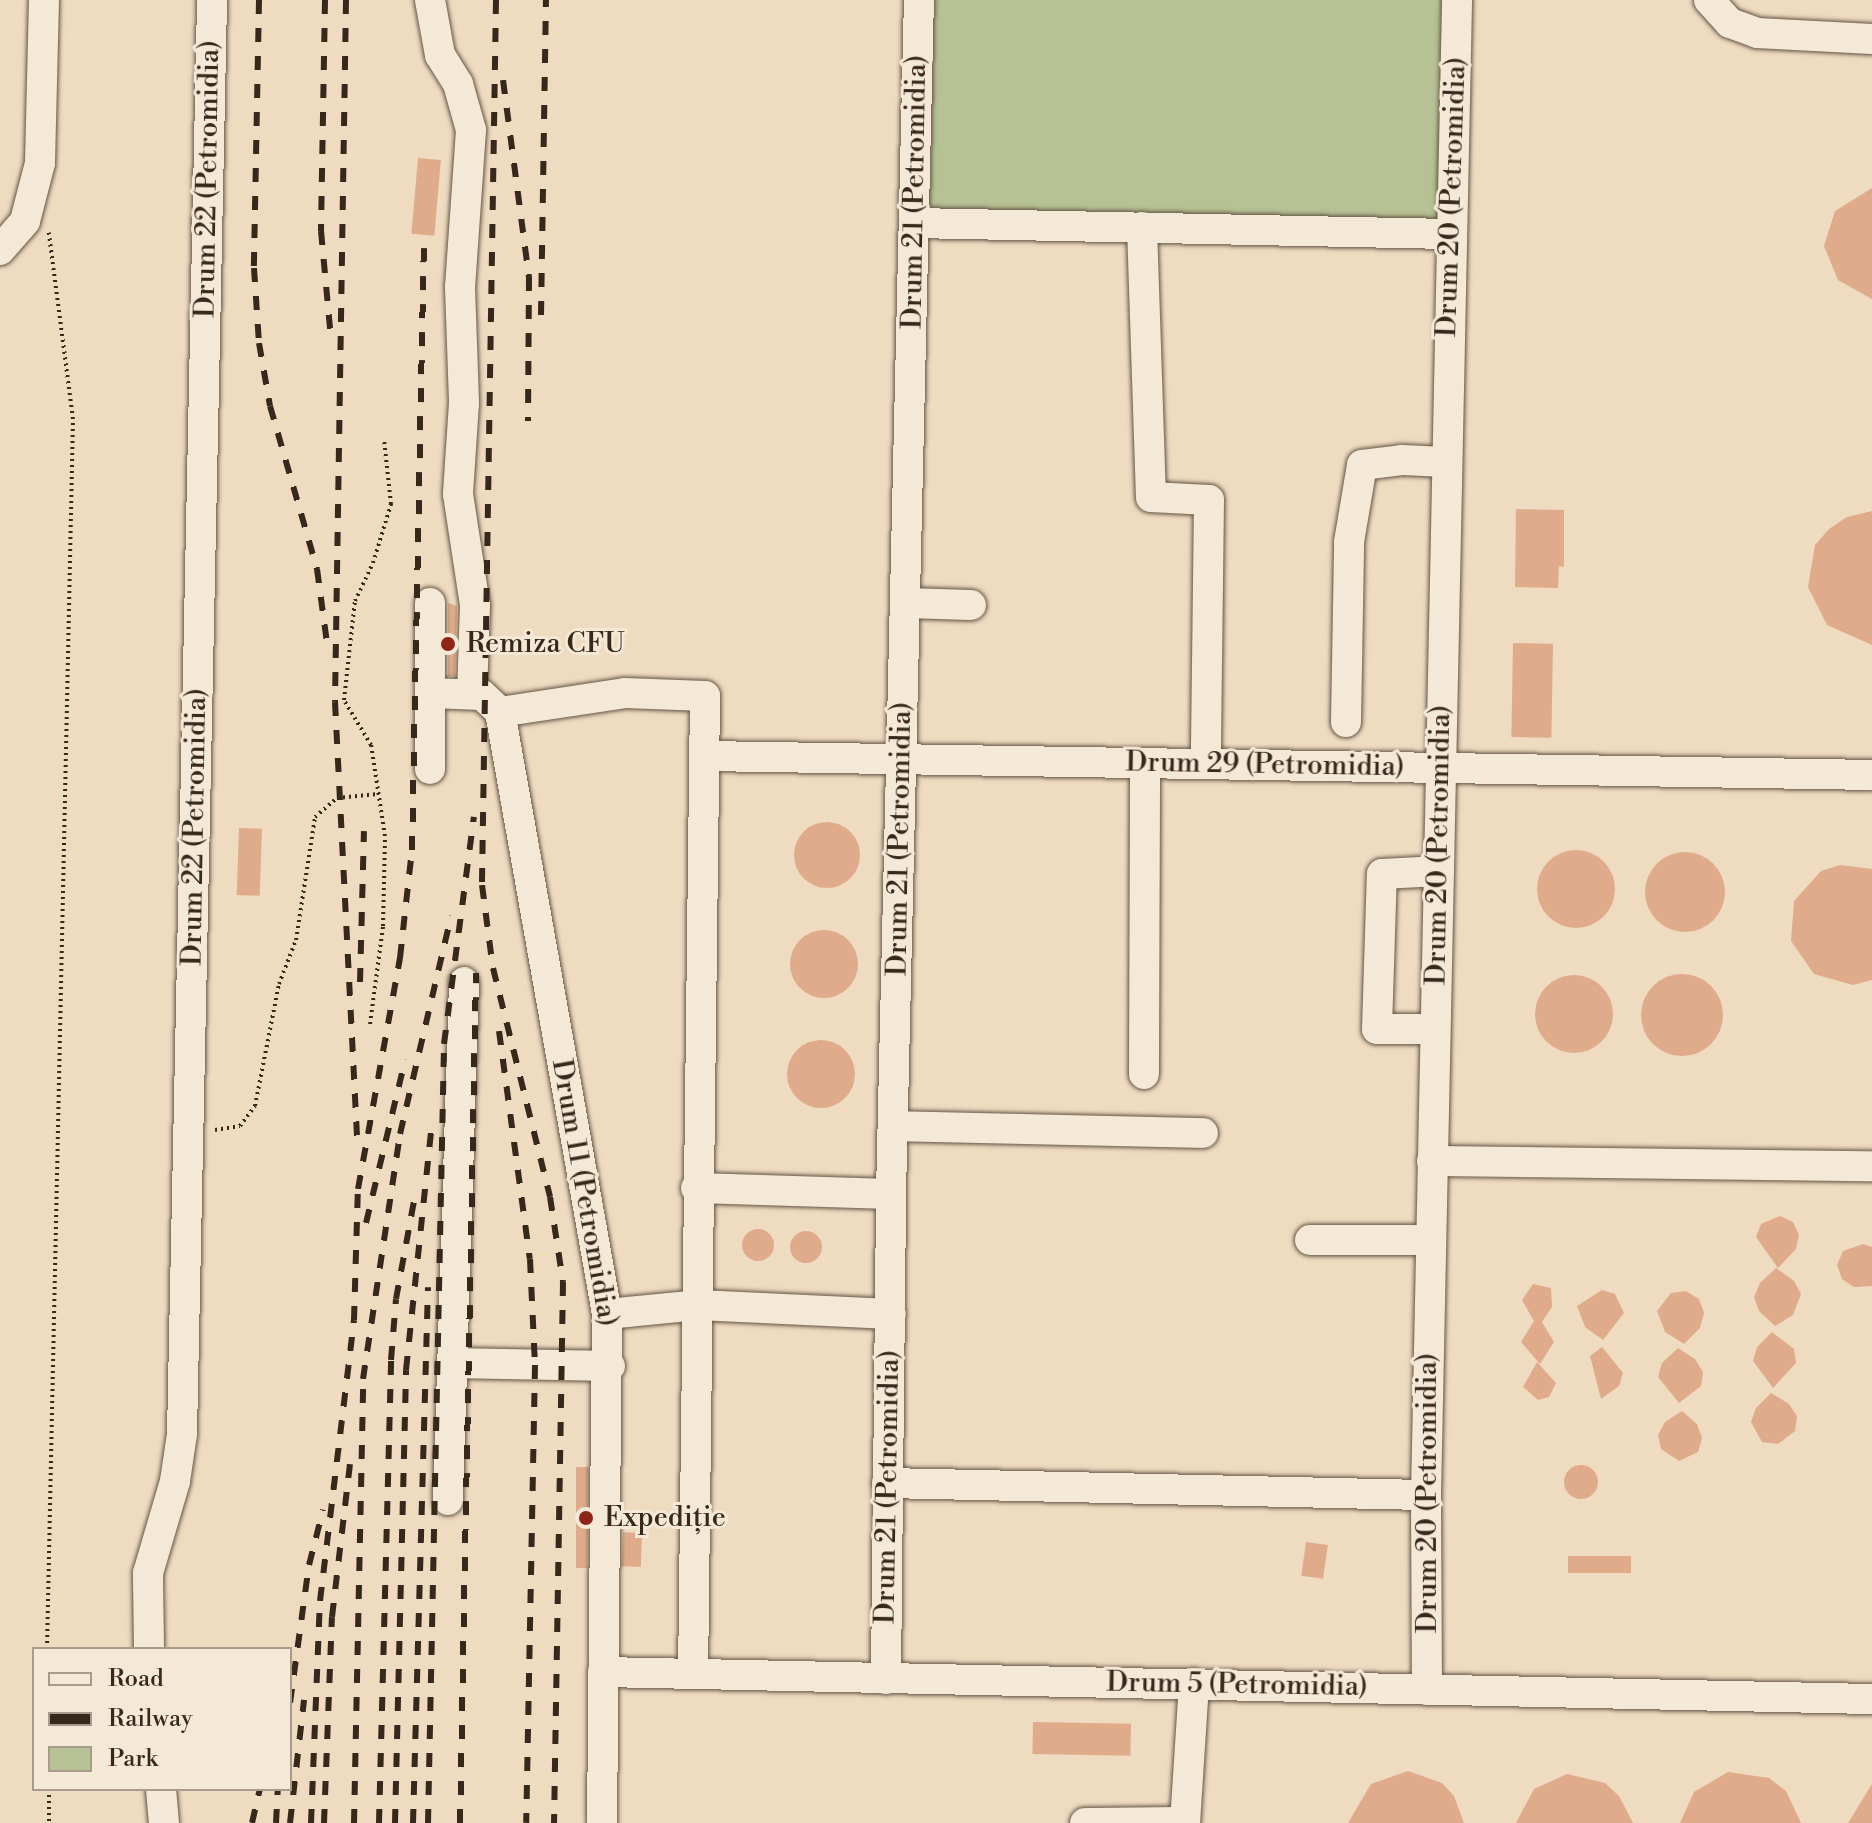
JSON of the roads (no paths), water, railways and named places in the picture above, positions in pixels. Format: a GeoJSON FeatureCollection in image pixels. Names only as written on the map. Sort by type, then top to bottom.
{"type":"FeatureCollection","features":[{"type":"Feature","properties":{"kind":"lane"},"geometry":{"type":"LineString","coordinates":[[0,250],[25,221],[40,163],[44,0]]}},
{"type":"Feature","properties":{"kind":"lane","name":"Drum 22 (Petromidia)"},"geometry":{"type":"LineString","coordinates":[[149,1647],[148,1573],[181,1447],[212,0]]}},
{"type":"Feature","properties":{"kind":"lane"},"geometry":{"type":"LineString","coordinates":[[430,0],[440,55],[458,84],[471,130],[460,287],[464,377],[458,494],[475,605],[472,694]]}},
{"type":"Feature","properties":{"kind":"lane","name":"Drum 21 (Petromidia)"},"geometry":{"type":"LineString","coordinates":[[886,1679],[891,1194],[919,0]]}},
{"type":"Feature","properties":{"kind":"lane","name":"Drum 20 (Petromidia)"},"geometry":{"type":"LineString","coordinates":[[1427,1690],[1426,1495],[1449,234],[1457,0]]}},
{"type":"Feature","properties":{"kind":"lane"},"geometry":{"type":"LineString","coordinates":[[1709,0],[1730,23],[1757,33],[1872,39]]}},
{"type":"Feature","properties":{"kind":"lane"},"geometry":{"type":"LineString","coordinates":[[915,223],[1449,234]]}},
{"type":"Feature","properties":{"kind":"lane"},"geometry":{"type":"LineString","coordinates":[[1142,227],[1151,497],[1209,500],[1206,764]]}},
{"type":"Feature","properties":{"kind":"lane"},"geometry":{"type":"LineString","coordinates":[[1346,722],[1349,542],[1362,465],[1402,460],[1446,462]]}},
{"type":"Feature","properties":{"kind":"lane"},"geometry":{"type":"LineString","coordinates":[[430,603],[430,769]]}},
{"type":"Feature","properties":{"kind":"lane"},"geometry":{"type":"LineString","coordinates":[[906,603],[971,605]]}},
{"type":"Feature","properties":{"kind":"lane"},"geometry":{"type":"LineString","coordinates":[[430,693],[482,695],[500,712],[625,693],[705,696],[696,1188],[698,1305],[693,1673]]}},
{"type":"Feature","properties":{"kind":"lane","name":"Drum 11 (Petromidia)"},"geometry":{"type":"LineString","coordinates":[[500,712],[607,1314],[610,1366],[602,1823]]}},
{"type":"Feature","properties":{"kind":"lane","name":"Drum 29 (Petromidia)"},"geometry":{"type":"LineString","coordinates":[[705,756],[1872,775]]}},
{"type":"Feature","properties":{"kind":"lane"},"geometry":{"type":"LineString","coordinates":[[1144,1074],[1145,763]]}},
{"type":"Feature","properties":{"kind":"lane"},"geometry":{"type":"LineString","coordinates":[[1435,1029],[1377,1029],[1382,874],[1439,871]]}},
{"type":"Feature","properties":{"kind":"lane"},"geometry":{"type":"LineString","coordinates":[[448,1500],[464,982]]}},
{"type":"Feature","properties":{"kind":"lane"},"geometry":{"type":"LineString","coordinates":[[893,1126],[1203,1133]]}},
{"type":"Feature","properties":{"kind":"lane"},"geometry":{"type":"LineString","coordinates":[[1432,1161],[1872,1166]]}},
{"type":"Feature","properties":{"kind":"lane"},"geometry":{"type":"LineString","coordinates":[[696,1188],[891,1194]]}},
{"type":"Feature","properties":{"kind":"lane"},"geometry":{"type":"LineString","coordinates":[[1310,1240],[1431,1240]]}},
{"type":"Feature","properties":{"kind":"lane"},"geometry":{"type":"LineString","coordinates":[[607,1314],[698,1305],[891,1314]]}},
{"type":"Feature","properties":{"kind":"lane"},"geometry":{"type":"LineString","coordinates":[[452,1363],[610,1366]]}},
{"type":"Feature","properties":{"kind":"lane"},"geometry":{"type":"LineString","coordinates":[[887,1483],[1426,1495]]}},
{"type":"Feature","properties":{"kind":"lane","name":"Drum 5 (Petromidia)"},"geometry":{"type":"LineString","coordinates":[[603,1672],[1872,1699]]}},
{"type":"Feature","properties":{"kind":"lane"},"geometry":{"type":"LineString","coordinates":[[1085,1823],[1185,1822],[1194,1683]]}},
{"type":"Feature","properties":{"kind":"lane"},"geometry":{"type":"LineString","coordinates":[[161,1791],[164,1823]]}},
{"type":"Feature","properties":{"kind":"railway"},"geometry":{"type":"LineString","coordinates":[[259,0],[254,268],[259,343],[270,406],[317,569],[327,643]]}},
{"type":"Feature","properties":{"kind":"railway"},"geometry":{"type":"LineString","coordinates":[[325,0],[321,231],[331,339]]}},
{"type":"Feature","properties":{"kind":"railway"},"geometry":{"type":"LineString","coordinates":[[346,0],[335,702],[357,1137]]}},
{"type":"Feature","properties":{"kind":"railway"},"geometry":{"type":"LineString","coordinates":[[496,0],[482,885],[493,968],[550,1197],[563,1282],[554,1823]]}},
{"type":"Feature","properties":{"kind":"railway"},"geometry":{"type":"LineString","coordinates":[[541,315],[546,0]]}},
{"type":"Feature","properties":{"kind":"railway"},"geometry":{"type":"LineString","coordinates":[[503,80],[529,277],[528,421]]}},
{"type":"Feature","properties":{"kind":"railway"},"geometry":{"type":"LineString","coordinates":[[311,1823],[320,1601],[354,1320],[358,1189],[400,958],[412,850],[424,237]]}},
{"type":"Feature","properties":{"kind":"railway"},"geometry":{"type":"LineString","coordinates":[[428,1823],[444,1044],[474,817]]}},
{"type":"Feature","properties":{"kind":"railway"},"geometry":{"type":"LineString","coordinates":[[360,982],[364,831]]}},
{"type":"Feature","properties":{"kind":"railway"},"geometry":{"type":"LineString","coordinates":[[354,1823],[363,1379],[400,1134],[451,916]]}},
{"type":"Feature","properties":{"kind":"railway"},"geometry":{"type":"LineString","coordinates":[[460,1823],[476,973]]}},
{"type":"Feature","properties":{"kind":"railway"},"geometry":{"type":"LineString","coordinates":[[499,1031],[530,1259],[535,1365],[526,1823]]}},
{"type":"Feature","properties":{"kind":"railway"},"geometry":{"type":"LineString","coordinates":[[366,1223],[405,1060]]}},
{"type":"Feature","properties":{"kind":"railway"},"geometry":{"type":"LineString","coordinates":[[395,1823],[406,1370],[431,1132]]}},
{"type":"Feature","properties":{"kind":"railway"},"geometry":{"type":"LineString","coordinates":[[379,1823],[391,1360],[396,1299],[414,1201]]}},
{"type":"Feature","properties":{"kind":"railway"},"geometry":{"type":"LineString","coordinates":[[413,1823],[428,1287]]}},
{"type":"Feature","properties":{"kind":"railway"},"geometry":{"type":"LineString","coordinates":[[324,1823],[332,1617],[350,1464]]}},
{"type":"Feature","properties":{"kind":"railway"},"geometry":{"type":"LineString","coordinates":[[292,1688],[309,1565],[323,1510]]}},
{"type":"Feature","properties":{"kind":"railway"},"geometry":{"type":"LineString","coordinates":[[290,1823],[304,1700]]}},
{"type":"Feature","properties":{"kind":"railway"},"geometry":{"type":"LineString","coordinates":[[252,1823],[260,1791]]}},
{"type":"Feature","properties":{"kind":"railway"},"geometry":{"type":"LineString","coordinates":[[276,1823],[278,1791]]}},
{"type":"Feature","properties":{"kind":"place","name":"Remiza CFU"},"geometry":{"type":"Point","coordinates":[448,644]}},
{"type":"Feature","properties":{"kind":"place","name":"Expediție"},"geometry":{"type":"Point","coordinates":[586,1518]}}]}
